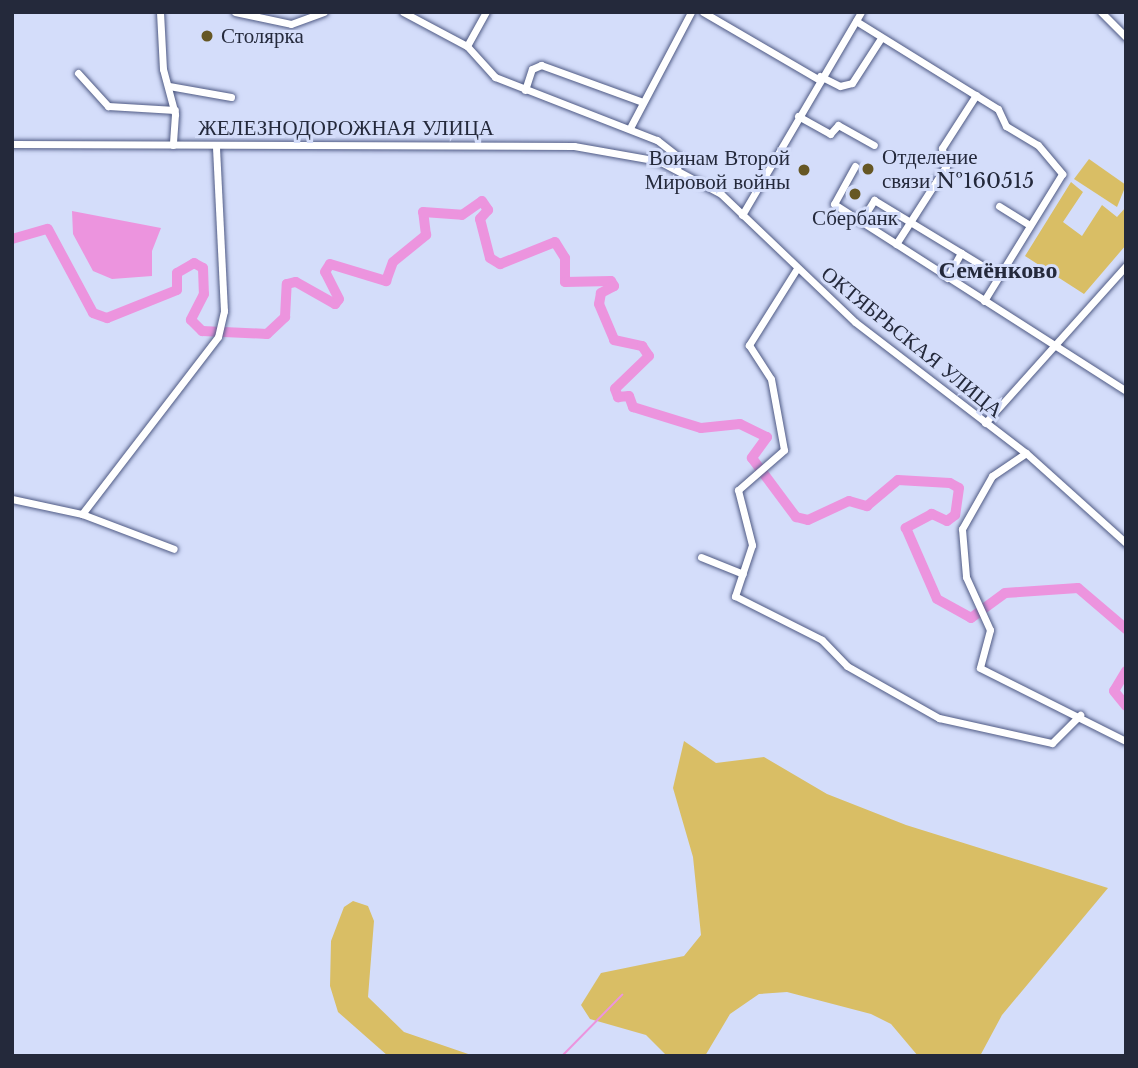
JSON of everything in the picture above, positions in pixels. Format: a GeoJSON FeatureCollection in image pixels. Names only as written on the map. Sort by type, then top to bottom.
{"type":"FeatureCollection","features":[{"type":"Feature","properties":{"kind":"street"},"geometry":{"type":"LineString","coordinates":[[160,12],[174,110],[173,145]]}},
{"type":"Feature","properties":{"kind":"street"},"geometry":{"type":"LineString","coordinates":[[235,12],[291,24],[324,12]]}},
{"type":"Feature","properties":{"kind":"street"},"geometry":{"type":"LineString","coordinates":[[403,12],[467,46],[495,77],[631,126],[679,157],[677,169]]}},
{"type":"Feature","properties":{"kind":"street"},"geometry":{"type":"LineString","coordinates":[[467,46],[486,12]]}},
{"type":"Feature","properties":{"kind":"street"},"geometry":{"type":"LineString","coordinates":[[631,126],[640,101],[691,12]]}},
{"type":"Feature","properties":{"kind":"street"},"geometry":{"type":"LineString","coordinates":[[703,12],[840,86],[852,83],[881,38]]}},
{"type":"Feature","properties":{"kind":"street"},"geometry":{"type":"LineString","coordinates":[[742,215],[819,77],[862,12]]}},
{"type":"Feature","properties":{"kind":"street"},"geometry":{"type":"LineString","coordinates":[[1101,12],[1126,37]]}},
{"type":"Feature","properties":{"kind":"street"},"geometry":{"type":"LineString","coordinates":[[856,21],[998,108],[1006,126],[1038,145],[1062,174],[984,301]]}},
{"type":"Feature","properties":{"kind":"street"},"geometry":{"type":"LineString","coordinates":[[525,90],[531,69],[541,65],[640,101]]}},
{"type":"Feature","properties":{"kind":"street"},"geometry":{"type":"LineString","coordinates":[[78,73],[108,106],[174,110]]}},
{"type":"Feature","properties":{"kind":"street"},"geometry":{"type":"LineString","coordinates":[[169,86],[231,97]]}},
{"type":"Feature","properties":{"kind":"street"},"geometry":{"type":"LineString","coordinates":[[896,244],[946,166],[942,148],[976,95]]}},
{"type":"Feature","properties":{"kind":"street"},"geometry":{"type":"LineString","coordinates":[[798,116],[830,134],[838,124],[874,145]]}},
{"type":"Feature","properties":{"kind":"street","name":"ЖЕЛЕЗНОДОРОЖНАЯ УЛИЦА"},"geometry":{"type":"LineString","coordinates":[[12,144],[574,146],[677,169]]}},
{"type":"Feature","properties":{"kind":"street"},"geometry":{"type":"LineString","coordinates":[[82,514],[218,337],[221,326],[216,146]]}},
{"type":"Feature","properties":{"kind":"street"},"geometry":{"type":"LineString","coordinates":[[855,166],[834,204],[1126,391]]}},
{"type":"Feature","properties":{"kind":"street","name":"ОКТЯБРЬСКАЯ УЛИЦА"},"geometry":{"type":"LineString","coordinates":[[677,169],[701,179],[742,215],[796,270],[1026,453],[1126,543]]}},
{"type":"Feature","properties":{"kind":"street"},"geometry":{"type":"LineString","coordinates":[[861,222],[874,200],[999,276]]}},
{"type":"Feature","properties":{"kind":"street"},"geometry":{"type":"LineString","coordinates":[[999,206],[1030,225]]}},
{"type":"Feature","properties":{"kind":"street"},"geometry":{"type":"LineString","coordinates":[[947,278],[961,253]]}},
{"type":"Feature","properties":{"kind":"street"},"geometry":{"type":"LineString","coordinates":[[985,423],[1126,266]]}},
{"type":"Feature","properties":{"kind":"street"},"geometry":{"type":"LineString","coordinates":[[796,270],[749,345],[771,379],[784,450],[738,490],[752,545],[735,596],[822,640],[847,666],[925,713],[1052,743],[1080,715]]}},
{"type":"Feature","properties":{"kind":"street"},"geometry":{"type":"LineString","coordinates":[[1026,453],[992,476],[962,529],[961,559],[985,612],[983,673],[1080,715],[1126,741]]}},
{"type":"Feature","properties":{"kind":"street"},"geometry":{"type":"LineString","coordinates":[[12,499],[82,514],[174,549]]}},
{"type":"Feature","properties":{"kind":"street"},"geometry":{"type":"LineString","coordinates":[[701,557],[743,574]]}},
{"type":"Feature","properties":{"kind":"shaded area"},"geometry":{"type":"Polygon","coordinates":[[[1089,159],[1126,185],[1117,207],[1074,179],[1089,159]]]}},
{"type":"Feature","properties":{"kind":"shaded area"},"geometry":{"type":"Polygon","coordinates":[[[1071,182],[1083,192],[1063,222],[1082,236],[1102,205],[1117,217],[1126,207],[1126,245],[1084,294],[1025,256],[1071,182]]]}},
{"type":"Feature","properties":{"kind":"shaded area"},"geometry":{"type":"Polygon","coordinates":[[[72,211],[161,228],[152,251],[152,276],[112,279],[93,271],[73,234],[72,211]]]}},
{"type":"Feature","properties":{"kind":"shaded area"},"geometry":{"type":"Polygon","coordinates":[[[684,741],[716,763],[764,757],[827,794],[906,825],[1108,888],[1002,1015],[980,1056],[918,1056],[891,1024],[871,1014],[787,992],[759,994],[730,1014],[705,1056],[667,1056],[646,1035],[590,1019],[581,1005],[601,973],[684,956],[701,935],[693,857],[673,788],[684,741]]]}},
{"type":"Feature","properties":{"kind":"shaded area"},"geometry":{"type":"Polygon","coordinates":[[[353,901],[368,906],[374,921],[368,997],[404,1032],[474,1056],[388,1056],[338,1012],[330,986],[331,941],[344,907],[353,901]]]}},
{"type":"Feature","properties":{"kind":"waterway"},"geometry":{"type":"LineString","coordinates":[[12,239],[48,229],[93,313],[107,318],[177,290],[177,273],[194,263],[203,268],[204,294],[191,320],[202,331],[267,334],[285,317],[287,284],[296,282],[335,304],[339,299],[325,272],[330,264],[386,281],[393,262],[426,235],[423,212],[462,215],[482,201],[488,210],[480,219],[490,258],[500,264],[555,242],[565,258],[565,282],[611,281],[614,286],[601,293],[599,304],[614,340],[642,346],[649,356],[615,389],[618,397],[629,396],[633,407],[701,428],[740,424],[767,437],[752,458],[796,517],[808,520],[849,501],[867,506],[898,480],[950,483],[959,488],[955,515],[947,521],[932,514],[906,528],[937,599],[971,618],[1005,593],[1078,588],[1126,629]]}},
{"type":"Feature","properties":{"kind":"waterway"},"geometry":{"type":"LineString","coordinates":[[1126,671],[1114,691],[1126,706]]}},
{"type":"Feature","properties":{"kind":"waterway"},"geometry":{"type":"LineString","coordinates":[[562,1056],[622,995]]}},
{"type":"Feature","properties":{"kind":"place","name":"Столярка"},"geometry":{"type":"Point","coordinates":[207,36]}},
{"type":"Feature","properties":{"kind":"place","name":"Отделение связи №160515"},"geometry":{"type":"Point","coordinates":[868,169]}},
{"type":"Feature","properties":{"kind":"place","name":"Воинам Второй Мировой войны"},"geometry":{"type":"Point","coordinates":[804,170]}},
{"type":"Feature","properties":{"kind":"place","name":"Сбербанк"},"geometry":{"type":"Point","coordinates":[855,194]}},
{"type":"Feature","properties":{"kind":"district","name":"Семёнково"},"geometry":{"type":"Point","coordinates":[998,270]}}]}
